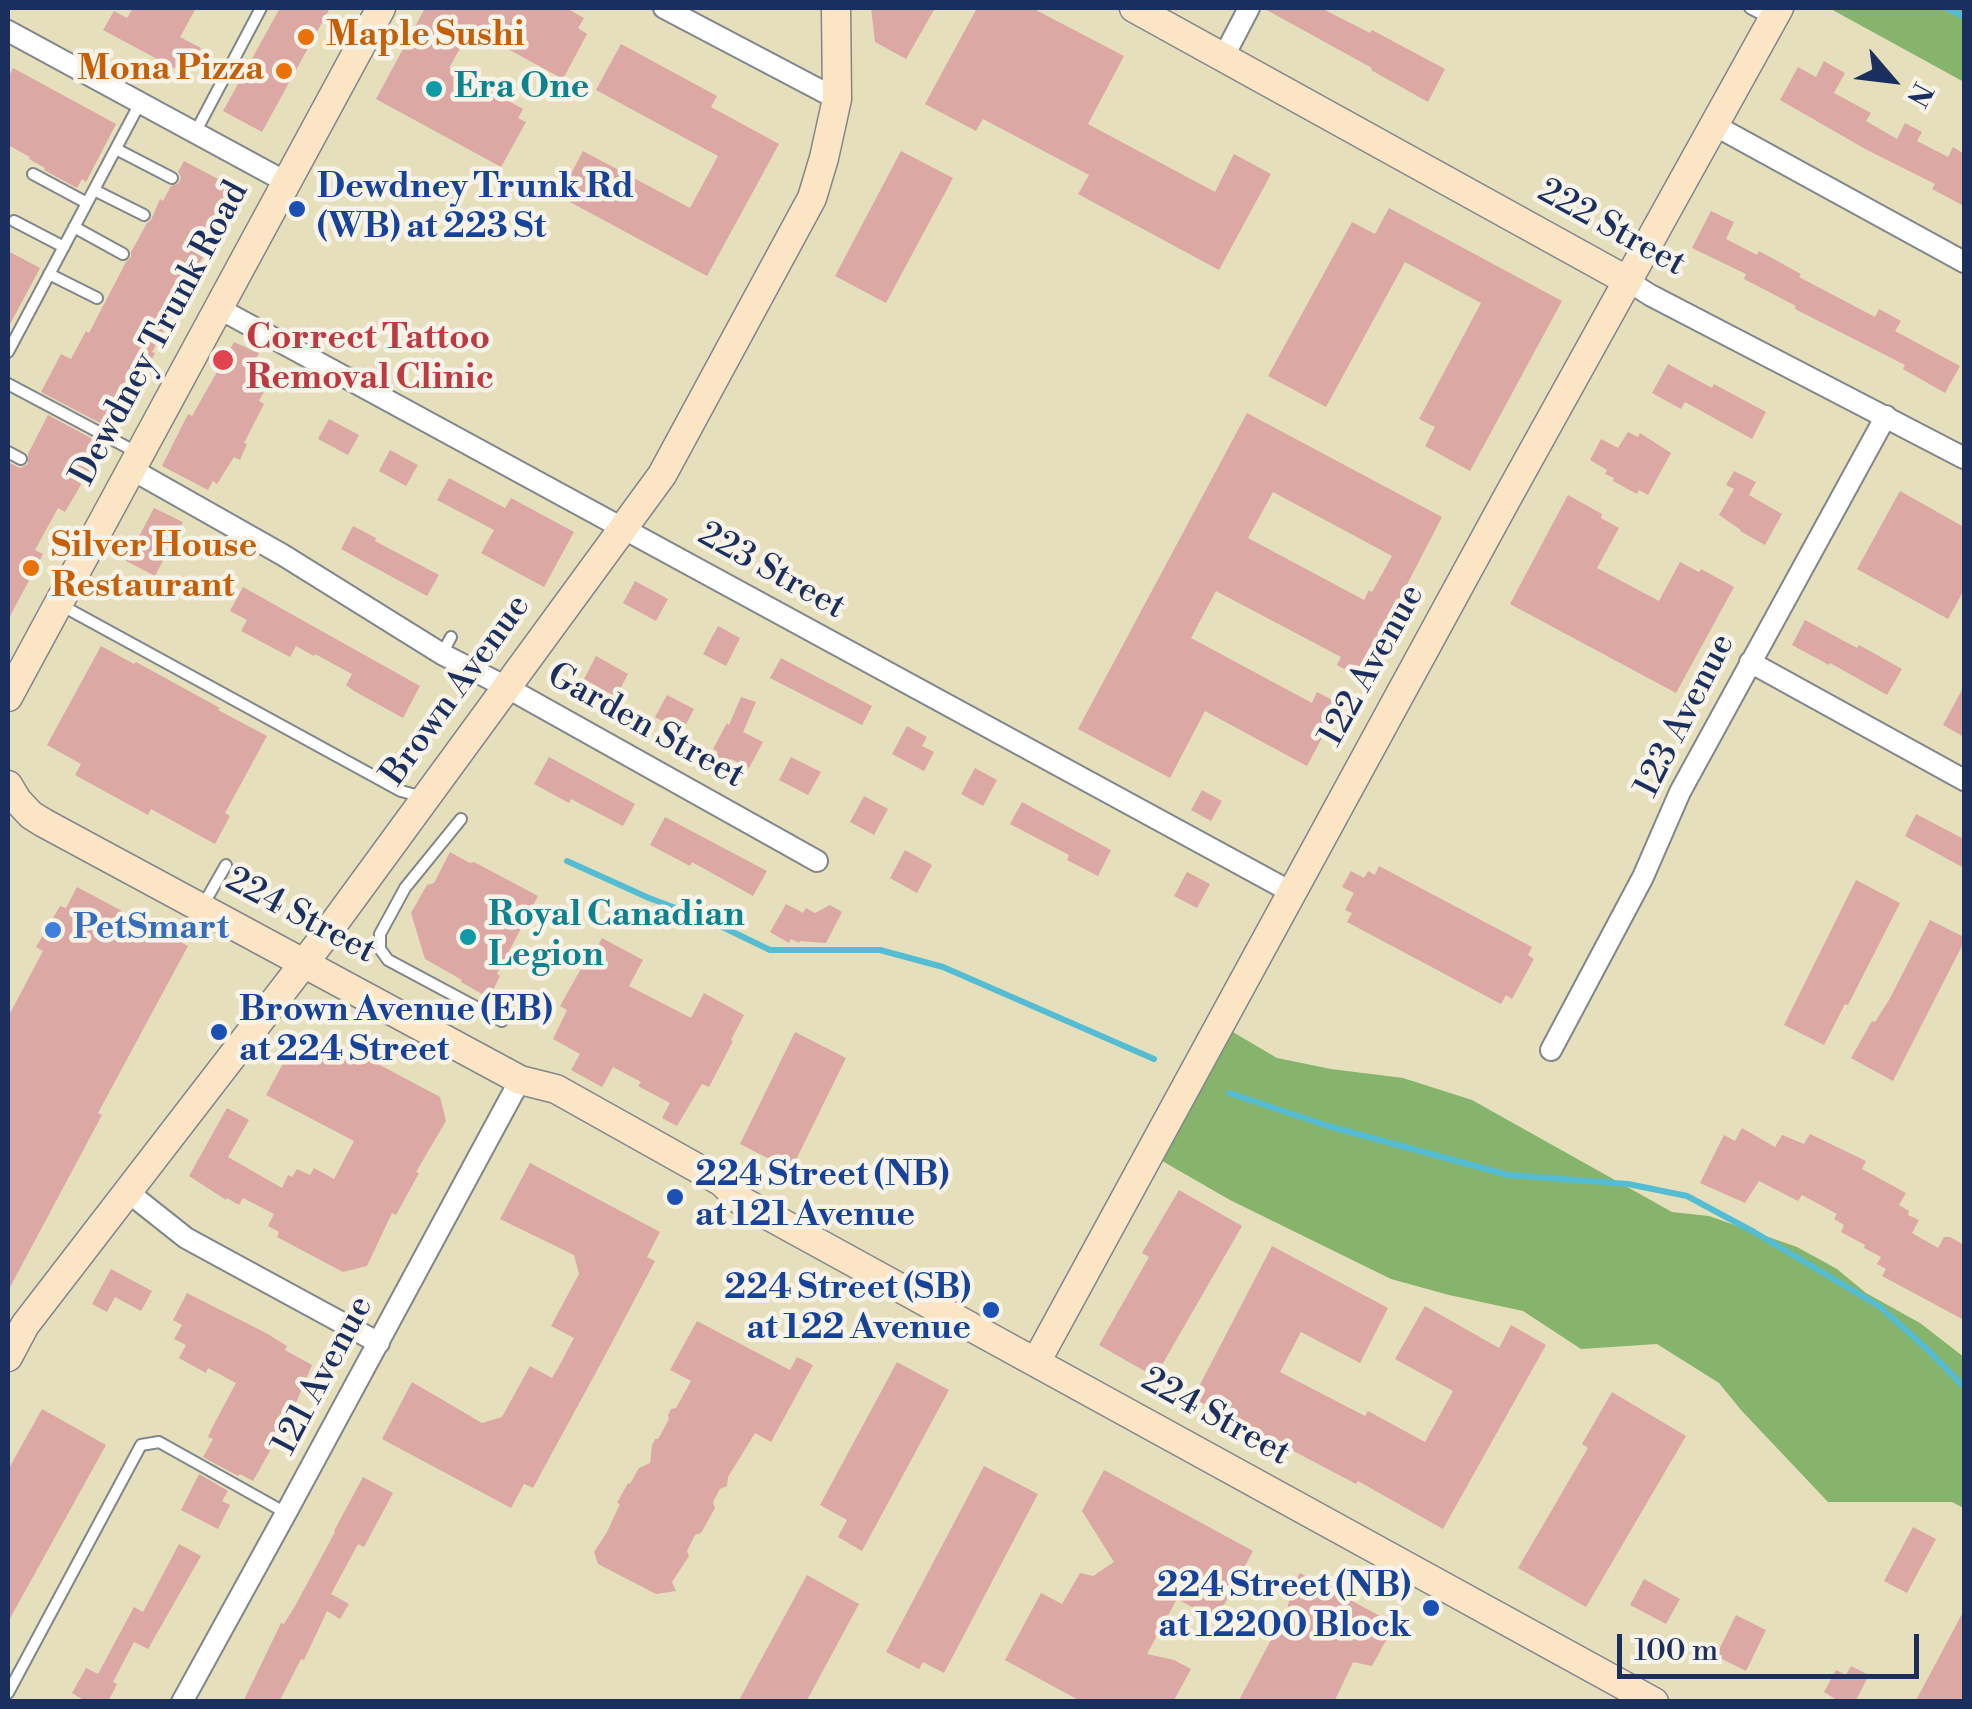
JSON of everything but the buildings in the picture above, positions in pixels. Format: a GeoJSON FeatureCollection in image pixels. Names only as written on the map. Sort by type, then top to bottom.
{"type":"FeatureCollection","features":[{"type":"Feature","properties":{"kind":"street","name":"Dewdney Trunk Road"},"geometry":{"type":"LineString","coordinates":[[8,697],[381,8]]}},
{"type":"Feature","properties":{"kind":"street"},"geometry":{"type":"LineString","coordinates":[[664,8],[837,99]]}},
{"type":"Feature","properties":{"kind":"street","name":"Brown Avenue"},"geometry":{"type":"LineString","coordinates":[[8,1357],[25,1325],[305,962],[662,475],[801,218],[818,179],[837,99],[836,8]]}},
{"type":"Feature","properties":{"kind":"street","name":"222 Street"},"geometry":{"type":"LineString","coordinates":[[1134,8],[1667,304],[1964,458]]}},
{"type":"Feature","properties":{"kind":"street"},"geometry":{"type":"LineString","coordinates":[[1224,56],[1249,8]]}},
{"type":"Feature","properties":{"kind":"street","name":"122 Avenue"},"geometry":{"type":"LineString","coordinates":[[1036,1362],[1714,126],[1767,12]]}},
{"type":"Feature","properties":{"kind":"street"},"geometry":{"type":"LineString","coordinates":[[8,31],[286,182]]}},
{"type":"Feature","properties":{"kind":"street"},"geometry":{"type":"LineString","coordinates":[[1714,126],[1964,262]]}},
{"type":"Feature","properties":{"kind":"street","name":"223 Street"},"geometry":{"type":"LineString","coordinates":[[218,308],[1292,892]]}},
{"type":"Feature","properties":{"kind":"street","name":"123 Avenue"},"geometry":{"type":"LineString","coordinates":[[1551,1050],[1643,878],[1680,792],[1886,416]]}},
{"type":"Feature","properties":{"kind":"street","name":"Garden Street"},"geometry":{"type":"LineString","coordinates":[[135,461],[282,555],[447,646],[506,687],[817,861]]}},
{"type":"Feature","properties":{"kind":"street"},"geometry":{"type":"LineString","coordinates":[[1750,662],[1964,780]]}},
{"type":"Feature","properties":{"kind":"street","name":"224 Street"},"geometry":{"type":"LineString","coordinates":[[8,785],[31,815],[44,823],[520,1080],[556,1088],[722,1182],[740,1200],[1654,1702]]}},
{"type":"Feature","properties":{"kind":"street","name":"224 Street"},"geometry":{"type":"LineString","coordinates":[[8,822],[44,823]]}},
{"type":"Feature","properties":{"kind":"street","name":"121 Avenue"},"geometry":{"type":"LineString","coordinates":[[182,1702],[520,1080]]}},
{"type":"Feature","properties":{"kind":"street"},"geometry":{"type":"LineString","coordinates":[[128,1192],[186,1238],[379,1343]]}},
{"type":"Feature","properties":{"kind":"lane"},"geometry":{"type":"LineString","coordinates":[[195,133],[261,8]]}},
{"type":"Feature","properties":{"kind":"lane"},"geometry":{"type":"LineString","coordinates":[[8,352],[140,103]]}},
{"type":"Feature","properties":{"kind":"lane"},"geometry":{"type":"LineString","coordinates":[[116,149],[172,178]]}},
{"type":"Feature","properties":{"kind":"lane"},"geometry":{"type":"LineString","coordinates":[[33,174],[87,203]]}},
{"type":"Feature","properties":{"kind":"lane"},"geometry":{"type":"LineString","coordinates":[[94,190],[144,215]]}},
{"type":"Feature","properties":{"kind":"lane"},"geometry":{"type":"LineString","coordinates":[[14,221],[64,247]]}},
{"type":"Feature","properties":{"kind":"lane"},"geometry":{"type":"LineString","coordinates":[[74,228],[123,254]]}},
{"type":"Feature","properties":{"kind":"lane"},"geometry":{"type":"LineString","coordinates":[[50,274],[97,298]]}},
{"type":"Feature","properties":{"kind":"lane"},"geometry":{"type":"LineString","coordinates":[[8,384],[135,461]]}},
{"type":"Feature","properties":{"kind":"lane"},"geometry":{"type":"LineString","coordinates":[[8,452],[21,459]]}},
{"type":"Feature","properties":{"kind":"lane"},"geometry":{"type":"LineString","coordinates":[[58,603],[401,791],[426,798]]}},
{"type":"Feature","properties":{"kind":"lane"},"geometry":{"type":"LineString","coordinates":[[461,819],[404,888],[380,934],[380,949],[388,960],[502,1021]]}},
{"type":"Feature","properties":{"kind":"lane"},"geometry":{"type":"LineString","coordinates":[[202,906],[226,865]]}},
{"type":"Feature","properties":{"kind":"lane"},"geometry":{"type":"LineString","coordinates":[[8,1692],[141,1445],[159,1442],[286,1513]]}},
{"type":"Feature","properties":{"kind":"green space"},"geometry":{"type":"Polygon","coordinates":[[[1829,8],[1964,8],[1964,82],[1829,8]]]}},
{"type":"Feature","properties":{"kind":"green space"},"geometry":{"type":"Polygon","coordinates":[[[1221,1025],[1277,1058],[1403,1078],[1472,1100],[1672,1212],[1709,1216],[1797,1247],[1837,1269],[1866,1293],[1920,1323],[1964,1357],[1964,1508],[1952,1502],[1828,1502],[1719,1383],[1657,1344],[1581,1349],[1523,1311],[1391,1279],[1230,1200],[1150,1154],[1221,1025]]]}},
{"type":"Feature","properties":{"kind":"waterway"},"geometry":{"type":"LineString","coordinates":[[1947,8],[1964,17]]}},
{"type":"Feature","properties":{"kind":"waterway"},"geometry":{"type":"LineString","coordinates":[[567,861],[770,950],[880,950],[943,967],[1154,1059]]}},
{"type":"Feature","properties":{"kind":"waterway"},"geometry":{"type":"LineString","coordinates":[[1229,1093],[1328,1126],[1508,1175],[1628,1184],[1687,1196],[1879,1306],[1964,1387]]}},
{"type":"Feature","properties":{"kind":"place","name":"Maple Sushi"},"geometry":{"type":"Point","coordinates":[306,37]}},
{"type":"Feature","properties":{"kind":"place","name":"Mona Pizza"},"geometry":{"type":"Point","coordinates":[284,71]}},
{"type":"Feature","properties":{"kind":"place","name":"Era One"},"geometry":{"type":"Point","coordinates":[434,89]}},
{"type":"Feature","properties":{"kind":"place","name":"Dewdney Trunk Rd (WB) at 223 St"},"geometry":{"type":"Point","coordinates":[297,209]}},
{"type":"Feature","properties":{"kind":"place","name":"Correct Tattoo Removal Clinic"},"geometry":{"type":"Point","coordinates":[223,360]}},
{"type":"Feature","properties":{"kind":"place","name":"Silver House Restaurant"},"geometry":{"type":"Point","coordinates":[31,568]}},
{"type":"Feature","properties":{"kind":"place","name":"PetSmart"},"geometry":{"type":"Point","coordinates":[53,930]}},
{"type":"Feature","properties":{"kind":"place","name":"Royal Canadian Legion"},"geometry":{"type":"Point","coordinates":[468,937]}},
{"type":"Feature","properties":{"kind":"place","name":"Brown Avenue (EB) at 224 Street"},"geometry":{"type":"Point","coordinates":[219,1032]}},
{"type":"Feature","properties":{"kind":"place","name":"224 Street (NB) at 121 Avenue"},"geometry":{"type":"Point","coordinates":[675,1197]}},
{"type":"Feature","properties":{"kind":"place","name":"224 Street (SB) at 122 Avenue"},"geometry":{"type":"Point","coordinates":[991,1310]}},
{"type":"Feature","properties":{"kind":"place","name":"224 Street (NB) at 12200 Block"},"geometry":{"type":"Point","coordinates":[1431,1608]}}]}
